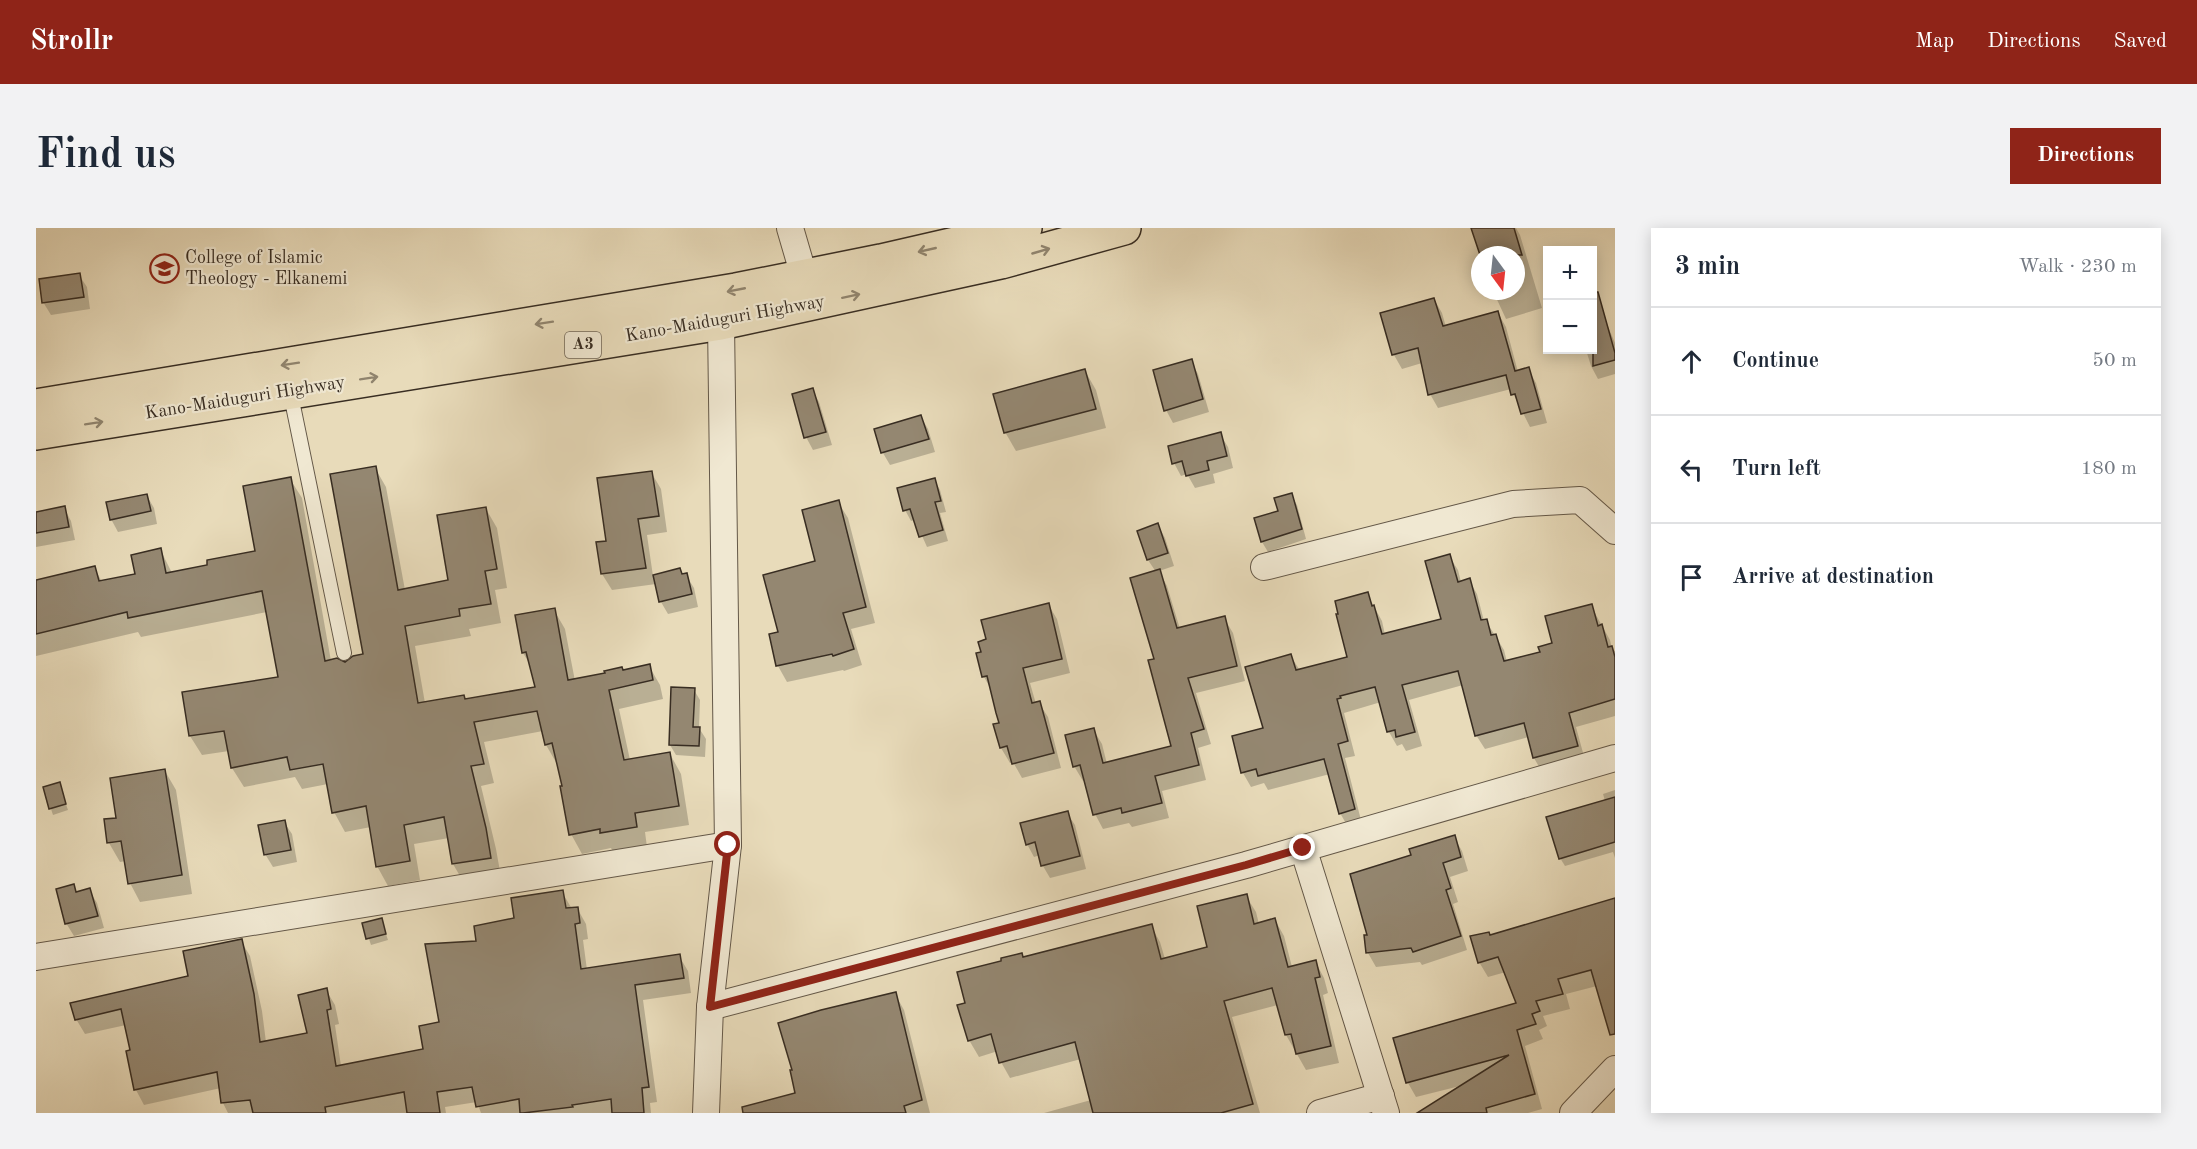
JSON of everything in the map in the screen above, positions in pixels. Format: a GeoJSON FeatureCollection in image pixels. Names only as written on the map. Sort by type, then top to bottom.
{"type":"FeatureCollection","features":[{"type":"Feature","properties":{"kind":"highway","name":"Kano-Maiduguri Highway"},"geometry":{"type":"LineString","coordinates":[[36,405],[589,315],[881,261],[1025,228]]}},
{"type":"Feature","properties":{"kind":"highway","name":"Kano-Maiduguri Highway"},"geometry":{"type":"LineString","coordinates":[[36,433],[721,323],[1001,262],[1124,228]]}},
{"type":"Feature","properties":{"kind":"street"},"geometry":{"type":"LineString","coordinates":[[790,228],[804,276]]}},
{"type":"Feature","properties":{"kind":"street"},"geometry":{"type":"LineString","coordinates":[[706,1113],[710,1007],[728,845],[721,323]]}},
{"type":"Feature","properties":{"kind":"street"},"geometry":{"type":"LineString","coordinates":[[1264,567],[1513,504],[1580,500],[1615,531]]}},
{"type":"Feature","properties":{"kind":"street"},"geometry":{"type":"LineString","coordinates":[[710,1007],[1246,865],[1615,758]]}},
{"type":"Feature","properties":{"kind":"street"},"geometry":{"type":"LineString","coordinates":[[36,957],[728,845]]}},
{"type":"Feature","properties":{"kind":"street"},"geometry":{"type":"LineString","coordinates":[[1303,848],[1383,1105],[1320,1113]]}},
{"type":"Feature","properties":{"kind":"street"},"geometry":{"type":"LineString","coordinates":[[1573,1113],[1615,1068]]}},
{"type":"Feature","properties":{"kind":"lane"},"geometry":{"type":"LineString","coordinates":[[290,391],[344,654]]}},
{"type":"Feature","properties":{"kind":"building"},"geometry":{"type":"Polygon","coordinates":[[[1471,228],[1514,228],[1519,246],[1477,246],[1471,228]]]}},
{"type":"Feature","properties":{"kind":"building"},"geometry":{"type":"Polygon","coordinates":[[[80,273],[84,297],[42,303],[39,279],[80,273]]]}},
{"type":"Feature","properties":{"kind":"building"},"geometry":{"type":"Polygon","coordinates":[[[1598,292],[1615,360],[1593,366],[1593,354],[1597,354],[1598,292]]]}},
{"type":"Feature","properties":{"kind":"building"},"geometry":{"type":"Polygon","coordinates":[[[1434,298],[1443,326],[1498,311],[1515,371],[1529,367],[1541,409],[1521,414],[1515,394],[1511,395],[1506,375],[1428,395],[1418,348],[1392,355],[1380,313],[1434,298]]]}},
{"type":"Feature","properties":{"kind":"building"},"geometry":{"type":"Polygon","coordinates":[[[1192,359],[1203,399],[1164,411],[1153,370],[1192,359]]]}},
{"type":"Feature","properties":{"kind":"building"},"geometry":{"type":"Polygon","coordinates":[[[1085,369],[1096,409],[1004,433],[993,394],[1085,369]]]}},
{"type":"Feature","properties":{"kind":"building"},"geometry":{"type":"Polygon","coordinates":[[[813,388],[826,432],[804,438],[792,394],[813,388]]]}},
{"type":"Feature","properties":{"kind":"building"},"geometry":{"type":"Polygon","coordinates":[[[921,415],[929,439],[881,453],[874,429],[921,415]]]}},
{"type":"Feature","properties":{"kind":"building"},"geometry":{"type":"Polygon","coordinates":[[[1221,432],[1227,456],[1207,461],[1209,470],[1186,476],[1182,461],[1172,464],[1168,446],[1221,432]]]}},
{"type":"Feature","properties":{"kind":"building"},"geometry":{"type":"Polygon","coordinates":[[[376,466],[398,590],[448,580],[437,515],[486,507],[497,569],[485,571],[491,604],[459,609],[460,616],[405,626],[418,703],[464,695],[465,699],[535,687],[526,652],[522,653],[515,615],[555,608],[568,680],[605,673],[604,671],[622,667],[623,670],[650,664],[653,680],[609,690],[624,760],[670,752],[679,806],[635,813],[637,827],[600,833],[600,829],[569,835],[560,786],[562,786],[552,743],[545,745],[537,711],[474,722],[484,764],[471,766],[491,858],[452,864],[444,817],[404,825],[410,861],[376,867],[366,806],[332,813],[323,764],[290,770],[287,757],[231,768],[224,731],[189,736],[182,692],[278,677],[262,591],[128,618],[127,612],[36,634],[36,580],[95,566],[99,581],[135,574],[131,555],[161,548],[166,573],[207,565],[207,560],[255,551],[243,486],[291,477],[325,661],[337,658],[345,662],[353,656],[363,654],[330,474],[376,466]]]}},
{"type":"Feature","properties":{"kind":"building"},"geometry":{"type":"Polygon","coordinates":[[[652,471],[659,516],[638,519],[646,568],[601,574],[596,542],[606,541],[597,478],[652,471]]]}},
{"type":"Feature","properties":{"kind":"building"},"geometry":{"type":"Polygon","coordinates":[[[935,478],[941,501],[935,502],[943,530],[919,537],[910,509],[903,511],[897,488],[935,478]]]}},
{"type":"Feature","properties":{"kind":"building"},"geometry":{"type":"Polygon","coordinates":[[[1292,493],[1302,529],[1261,542],[1254,518],[1278,511],[1274,498],[1292,493]]]}},
{"type":"Feature","properties":{"kind":"building"},"geometry":{"type":"Polygon","coordinates":[[[147,494],[151,511],[110,520],[106,502],[147,494]]]}},
{"type":"Feature","properties":{"kind":"building"},"geometry":{"type":"Polygon","coordinates":[[[839,500],[866,607],[843,613],[854,649],[833,656],[832,654],[776,666],[769,634],[778,632],[763,575],[815,561],[802,510],[839,500]]]}},
{"type":"Feature","properties":{"kind":"building"},"geometry":{"type":"Polygon","coordinates":[[[65,506],[69,527],[36,533],[36,512],[65,506]]]}},
{"type":"Feature","properties":{"kind":"building"},"geometry":{"type":"Polygon","coordinates":[[[1158,523],[1168,553],[1147,560],[1137,531],[1158,523]]]}},
{"type":"Feature","properties":{"kind":"building"},"geometry":{"type":"Polygon","coordinates":[[[1450,554],[1458,582],[1470,578],[1481,620],[1487,619],[1491,635],[1496,634],[1504,661],[1540,652],[1538,647],[1552,643],[1545,616],[1592,604],[1598,626],[1602,624],[1608,647],[1612,646],[1615,657],[1615,699],[1569,713],[1578,746],[1533,758],[1524,723],[1475,736],[1458,671],[1402,685],[1415,732],[1396,737],[1395,730],[1387,732],[1375,687],[1340,696],[1341,698],[1337,699],[1348,741],[1338,744],[1355,809],[1339,814],[1324,759],[1258,776],[1256,769],[1241,773],[1232,736],[1263,728],[1245,667],[1291,654],[1296,670],[1347,657],[1335,601],[1368,592],[1382,634],[1441,619],[1425,561],[1450,554]]]}},
{"type":"Feature","properties":{"kind":"building"},"geometry":{"type":"Polygon","coordinates":[[[680,568],[682,574],[687,573],[692,594],[659,602],[653,575],[680,568]]]}},
{"type":"Feature","properties":{"kind":"building"},"geometry":{"type":"Polygon","coordinates":[[[1160,569],[1177,628],[1225,616],[1237,666],[1188,678],[1204,729],[1191,733],[1199,765],[1155,776],[1162,803],[1122,813],[1121,808],[1093,815],[1080,765],[1073,767],[1065,735],[1094,728],[1103,763],[1171,746],[1148,660],[1154,659],[1130,578],[1160,569]]]}},
{"type":"Feature","properties":{"kind":"building"},"geometry":{"type":"Polygon","coordinates":[[[1049,603],[1062,659],[1023,668],[1032,703],[1040,701],[1054,753],[1012,764],[1007,746],[1000,748],[993,724],[999,723],[987,676],[982,677],[976,653],[981,652],[978,642],[986,639],[981,620],[1049,603]]]}},
{"type":"Feature","properties":{"kind":"building"},"geometry":{"type":"Polygon","coordinates":[[[671,687],[695,688],[693,727],[700,727],[699,746],[669,745],[671,687]]]}},
{"type":"Feature","properties":{"kind":"building"},"geometry":{"type":"Polygon","coordinates":[[[165,769],[182,875],[128,884],[121,841],[107,843],[104,819],[116,818],[110,778],[165,769]]]}},
{"type":"Feature","properties":{"kind":"building"},"geometry":{"type":"Polygon","coordinates":[[[60,782],[66,804],[49,809],[43,787],[60,782]]]}},
{"type":"Feature","properties":{"kind":"building"},"geometry":{"type":"Polygon","coordinates":[[[1615,797],[1615,842],[1559,859],[1546,817],[1615,797]]]}},
{"type":"Feature","properties":{"kind":"building"},"geometry":{"type":"Polygon","coordinates":[[[1068,811],[1080,856],[1041,866],[1035,842],[1026,845],[1020,823],[1068,811]]]}},
{"type":"Feature","properties":{"kind":"building"},"geometry":{"type":"Polygon","coordinates":[[[285,820],[291,850],[264,855],[258,825],[285,820]]]}},
{"type":"Feature","properties":{"kind":"building"},"geometry":{"type":"Polygon","coordinates":[[[1455,835],[1461,857],[1443,863],[1451,888],[1446,890],[1461,936],[1413,952],[1411,948],[1366,953],[1364,935],[1367,935],[1350,874],[1411,855],[1409,849],[1455,835]]]}},
{"type":"Feature","properties":{"kind":"building"},"geometry":{"type":"Polygon","coordinates":[[[74,884],[76,892],[90,888],[98,916],[65,924],[56,889],[74,884]]]}},
{"type":"Feature","properties":{"kind":"building"},"geometry":{"type":"Polygon","coordinates":[[[563,890],[566,908],[578,907],[580,923],[575,924],[581,969],[680,954],[684,978],[635,985],[649,1087],[642,1088],[644,1113],[612,1113],[611,1099],[572,1105],[573,1107],[523,1113],[520,1113],[519,1099],[476,1107],[472,1087],[437,1092],[440,1113],[407,1113],[404,1092],[325,1107],[326,1113],[253,1113],[250,1100],[221,1103],[217,1072],[134,1090],[126,1051],[130,1050],[121,1009],[75,1020],[70,1003],[188,976],[183,951],[242,939],[254,994],[260,1042],[307,1033],[298,995],[327,988],[331,1009],[327,1010],[336,1066],[423,1049],[419,1026],[439,1022],[425,944],[476,941],[474,926],[514,918],[511,898],[563,890]]]}},
{"type":"Feature","properties":{"kind":"building"},"geometry":{"type":"Polygon","coordinates":[[[1247,894],[1254,924],[1275,918],[1288,967],[1316,960],[1320,977],[1315,978],[1331,1046],[1296,1054],[1291,1034],[1285,1035],[1272,988],[1224,1001],[1253,1104],[1221,1113],[1093,1113],[1075,1042],[999,1063],[991,1034],[968,1041],[957,1005],[965,1003],[957,972],[1001,961],[1001,958],[1022,953],[1023,957],[1152,924],[1161,959],[1207,947],[1197,906],[1247,894]]]}},
{"type":"Feature","properties":{"kind":"building"},"geometry":{"type":"Polygon","coordinates":[[[1615,898],[1615,1034],[1610,1035],[1591,970],[1558,979],[1563,994],[1536,1001],[1540,1011],[1532,1014],[1536,1024],[1517,1030],[1535,1094],[1486,1108],[1487,1113],[1417,1113],[1509,1055],[1406,1083],[1393,1038],[1516,1003],[1498,957],[1478,963],[1470,936],[1489,932],[1490,935],[1615,898]]]}},
{"type":"Feature","properties":{"kind":"building"},"geometry":{"type":"Polygon","coordinates":[[[382,918],[386,934],[366,939],[362,923],[382,918]]]}},
{"type":"Feature","properties":{"kind":"building"},"geometry":{"type":"Polygon","coordinates":[[[896,992],[922,1100],[904,1106],[906,1113],[743,1113],[742,1107],[795,1093],[790,1070],[792,1070],[778,1023],[896,992]]]}},
{"type":"Feature","properties":{"kind":"place","name":"College of Islamic Theology - Elkanemi"},"geometry":{"type":"Point","coordinates":[164,268]}},
{"type":"Feature","properties":{"kind":"route"},"geometry":{"type":"LineString","coordinates":[[728,845],[710,1007],[1303,848]]}}]}
